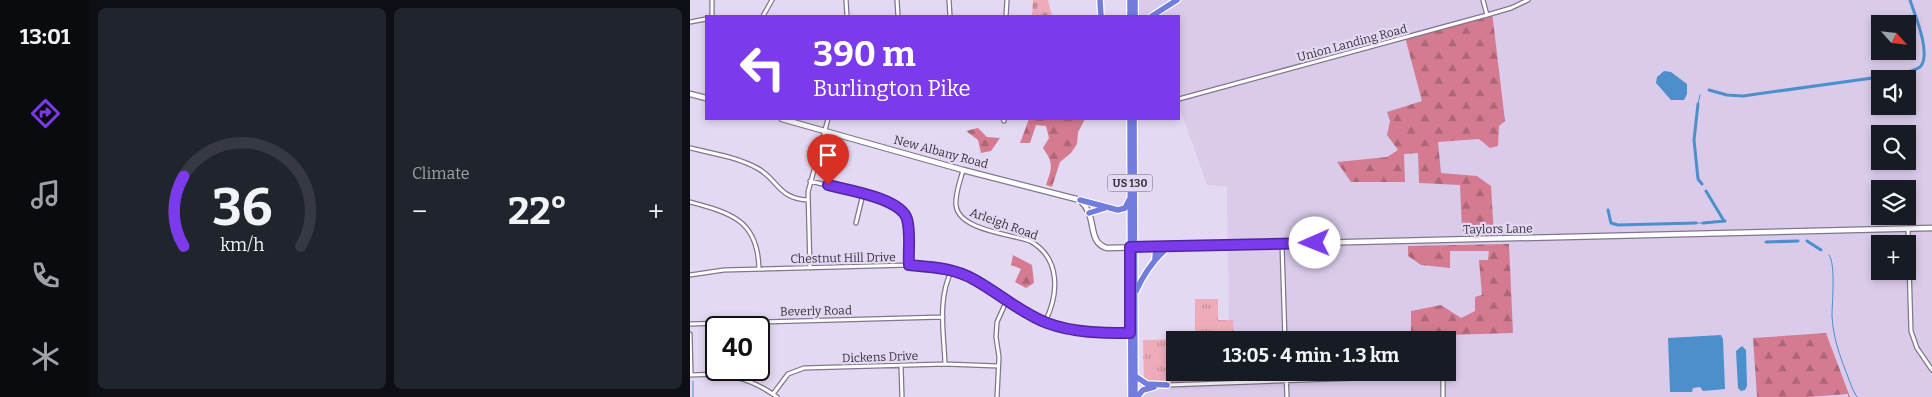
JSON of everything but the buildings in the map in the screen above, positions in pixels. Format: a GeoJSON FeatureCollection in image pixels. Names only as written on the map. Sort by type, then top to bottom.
{"type":"FeatureCollection","features":[{"type":"Feature","properties":{"kind":"highway"},"geometry":{"type":"LineString","coordinates":[[1100,0],[1101,15]]}},
{"type":"Feature","properties":{"kind":"highway"},"geometry":{"type":"LineString","coordinates":[[1154,15],[1177,0]]}},
{"type":"Feature","properties":{"kind":"highway"},"geometry":{"type":"LineString","coordinates":[[1129,15],[1132,1]]}},
{"type":"Feature","properties":{"kind":"highway"},"geometry":{"type":"LineString","coordinates":[[1132,1],[1135,15]]}},
{"type":"Feature","properties":{"kind":"highway","name":"US 130"},"geometry":{"type":"LineString","coordinates":[[1130,120],[1130,198],[1135,293],[1136,397]]}},
{"type":"Feature","properties":{"kind":"highway","name":"US 130"},"geometry":{"type":"LineString","coordinates":[[1131,397],[1130,333],[1134,120]]}},
{"type":"Feature","properties":{"kind":"highway"},"geometry":{"type":"LineString","coordinates":[[1089,213],[1100,208],[1122,210],[1130,198]]}},
{"type":"Feature","properties":{"kind":"highway"},"geometry":{"type":"LineString","coordinates":[[1080,200],[1107,208]]}},
{"type":"Feature","properties":{"kind":"highway"},"geometry":{"type":"LineString","coordinates":[[1155,260],[1157,254],[1156,246]]}},
{"type":"Feature","properties":{"kind":"highway"},"geometry":{"type":"LineString","coordinates":[[1135,293],[1144,275],[1155,260],[1170,246]]}},
{"type":"Feature","properties":{"kind":"highway"},"geometry":{"type":"LineString","coordinates":[[1136,376],[1147,384],[1167,385]]}},
{"type":"Feature","properties":{"kind":"highway"},"geometry":{"type":"LineString","coordinates":[[1136,397],[1146,389],[1167,385]]}},
{"type":"Feature","properties":{"kind":"street"},"geometry":{"type":"LineString","coordinates":[[712,0],[712,15]]}},
{"type":"Feature","properties":{"kind":"street"},"geometry":{"type":"LineString","coordinates":[[764,15],[772,0]]}},
{"type":"Feature","properties":{"kind":"street"},"geometry":{"type":"LineString","coordinates":[[846,0],[847,15]]}},
{"type":"Feature","properties":{"kind":"street"},"geometry":{"type":"LineString","coordinates":[[897,0],[898,15]]}},
{"type":"Feature","properties":{"kind":"street"},"geometry":{"type":"LineString","coordinates":[[949,0],[950,15]]}},
{"type":"Feature","properties":{"kind":"street"},"geometry":{"type":"LineString","coordinates":[[1006,15],[1007,0]]}},
{"type":"Feature","properties":{"kind":"street"},"geometry":{"type":"LineString","coordinates":[[1483,0],[1487,15]]}},
{"type":"Feature","properties":{"kind":"street","name":"Union Landing Road"},"geometry":{"type":"LineString","coordinates":[[1180,100],[1487,15],[1511,8],[1528,0]]}},
{"type":"Feature","properties":{"kind":"street"},"geometry":{"type":"LineString","coordinates":[[690,22],[705,19]]}},
{"type":"Feature","properties":{"kind":"street"},"geometry":{"type":"LineString","coordinates":[[690,94],[705,98]]}},
{"type":"Feature","properties":{"kind":"street","name":"New Albany Road"},"geometry":{"type":"LineString","coordinates":[[786,120],[963,170],[1080,200]]}},
{"type":"Feature","properties":{"kind":"street"},"geometry":{"type":"LineString","coordinates":[[810,268],[808,200],[810,181],[828,120]]}},
{"type":"Feature","properties":{"kind":"street"},"geometry":{"type":"LineString","coordinates":[[690,148],[756,167],[766,174],[788,196],[798,200],[808,200]]}},
{"type":"Feature","properties":{"kind":"street","name":"Arleigh Road"},"geometry":{"type":"LineString","coordinates":[[963,170],[956,200],[958,214],[963,220],[974,225],[1030,240],[1038,245],[1048,256],[1053,269],[1054,291],[1053,304],[1045,322]]}},
{"type":"Feature","properties":{"kind":"street"},"geometry":{"type":"LineString","coordinates":[[810,181],[890,202],[903,211],[907,222],[909,265]]}},
{"type":"Feature","properties":{"kind":"street"},"geometry":{"type":"LineString","coordinates":[[856,223],[864,194]]}},
{"type":"Feature","properties":{"kind":"street"},"geometry":{"type":"LineString","coordinates":[[1080,200],[1089,213]]}},
{"type":"Feature","properties":{"kind":"street"},"geometry":{"type":"LineString","coordinates":[[690,202],[729,213],[741,223],[756,245],[759,269]]}},
{"type":"Feature","properties":{"kind":"street","name":"Taylors Lane"},"geometry":{"type":"LineString","coordinates":[[1089,213],[1094,237],[1102,246],[1132,247],[1932,228]]}},
{"type":"Feature","properties":{"kind":"street"},"geometry":{"type":"LineString","coordinates":[[1908,229],[1911,331],[1917,348],[1932,370]]}},
{"type":"Feature","properties":{"kind":"street"},"geometry":{"type":"LineString","coordinates":[[1282,244],[1285,331]]}},
{"type":"Feature","properties":{"kind":"street","name":"Chestnut Hill Drive"},"geometry":{"type":"LineString","coordinates":[[690,275],[724,270],[909,265],[938,267],[952,270],[974,279],[1026,313],[1045,322],[1069,330],[1093,333],[1130,333]]}},
{"type":"Feature","properties":{"kind":"street"},"geometry":{"type":"LineString","coordinates":[[945,364],[942,316],[946,286],[952,270]]}},
{"type":"Feature","properties":{"kind":"street"},"geometry":{"type":"LineString","coordinates":[[997,397],[997,322],[1007,300]]}},
{"type":"Feature","properties":{"kind":"street","name":"Beverly Road"},"geometry":{"type":"LineString","coordinates":[[690,324],[942,316]]}},
{"type":"Feature","properties":{"kind":"street"},"geometry":{"type":"LineString","coordinates":[[690,334],[691,375],[728,375],[749,381],[777,397]]}},
{"type":"Feature","properties":{"kind":"street","name":"Dickens Drive"},"geometry":{"type":"LineString","coordinates":[[773,394],[788,374],[804,368],[945,364],[998,366]]}},
{"type":"Feature","properties":{"kind":"street"},"geometry":{"type":"LineString","coordinates":[[901,365],[902,397]]}},
{"type":"Feature","properties":{"kind":"street"},"geometry":{"type":"LineString","coordinates":[[1167,385],[1262,381]]}},
{"type":"Feature","properties":{"kind":"street"},"geometry":{"type":"LineString","coordinates":[[1286,381],[1286,397]]}},
{"type":"Feature","properties":{"kind":"street"},"geometry":{"type":"LineString","coordinates":[[1443,381],[1443,397]]}},
{"type":"Feature","properties":{"kind":"shaded area"},"geometry":{"type":"Polygon","coordinates":[[[1135,0],[1932,0],[1932,397],[1137,397],[1146,389],[1182,381],[1456,381],[1456,331],[1229,331],[1227,187],[1207,185],[1180,109],[1180,15],[1135,15],[1135,0]]]}},
{"type":"Feature","properties":{"kind":"green space"},"geometry":{"type":"Polygon","coordinates":[[[1033,0],[1048,0],[1052,15],[1032,15],[1033,0]]]}},
{"type":"Feature","properties":{"kind":"green space"},"geometry":{"type":"Polygon","coordinates":[[[1492,12],[1505,121],[1499,126],[1498,146],[1490,148],[1479,139],[1438,142],[1441,173],[1477,176],[1491,186],[1494,236],[1466,237],[1462,229],[1460,185],[1419,183],[1418,153],[1404,154],[1405,182],[1351,182],[1337,162],[1387,157],[1398,150],[1387,135],[1390,121],[1387,112],[1422,101],[1405,37],[1492,12]]]}},
{"type":"Feature","properties":{"kind":"green space"},"geometry":{"type":"Polygon","coordinates":[[[1029,120],[1084,120],[1078,132],[1077,144],[1071,153],[1060,162],[1052,187],[1046,185],[1051,166],[1043,148],[1049,138],[1046,126],[1036,125],[1030,143],[1020,143],[1029,120]]]}},
{"type":"Feature","properties":{"kind":"green space"},"geometry":{"type":"Polygon","coordinates":[[[978,128],[987,137],[1000,138],[991,151],[981,153],[978,140],[966,131],[978,128]]]}},
{"type":"Feature","properties":{"kind":"green space"},"geometry":{"type":"Polygon","coordinates":[[[1509,244],[1513,333],[1456,335],[1456,331],[1411,331],[1411,311],[1441,305],[1461,318],[1475,311],[1475,297],[1482,295],[1479,260],[1488,260],[1489,251],[1450,251],[1450,268],[1421,265],[1408,256],[1408,246],[1509,244]]]}},
{"type":"Feature","properties":{"kind":"green space"},"geometry":{"type":"Polygon","coordinates":[[[1013,255],[1032,265],[1034,283],[1026,288],[1015,282],[1021,269],[1011,265],[1013,255]]]}},
{"type":"Feature","properties":{"kind":"green space"},"geometry":{"type":"Polygon","coordinates":[[[1195,299],[1218,299],[1218,320],[1233,320],[1234,331],[1195,331],[1195,299]]]}},
{"type":"Feature","properties":{"kind":"green space"},"geometry":{"type":"Polygon","coordinates":[[[1826,333],[1850,397],[1848,397],[1848,394],[1808,397],[1757,397],[1753,338],[1826,333]]]}},
{"type":"Feature","properties":{"kind":"green space"},"geometry":{"type":"Polygon","coordinates":[[[1143,340],[1166,340],[1166,381],[1219,381],[1219,384],[1144,386],[1143,340]]]}},
{"type":"Feature","properties":{"kind":"water"},"geometry":{"type":"Polygon","coordinates":[[[1664,71],[1671,72],[1687,84],[1687,94],[1684,100],[1671,100],[1656,83],[1657,77],[1664,71]]]}},
{"type":"Feature","properties":{"kind":"water"},"geometry":{"type":"Polygon","coordinates":[[[1721,335],[1723,339],[1725,389],[1703,391],[1700,387],[1693,388],[1692,392],[1670,392],[1668,338],[1721,335]]]}},
{"type":"Feature","properties":{"kind":"water"},"geometry":{"type":"Polygon","coordinates":[[[1742,346],[1746,350],[1747,386],[1745,390],[1741,391],[1738,388],[1736,351],[1742,346]]]}},
{"type":"Feature","properties":{"kind":"waterway"},"geometry":{"type":"LineString","coordinates":[[1709,90],[1727,95],[1743,96],[1894,75],[1917,69],[1923,61],[1923,44],[1919,25],[1910,0]]}},
{"type":"Feature","properties":{"kind":"waterway"},"geometry":{"type":"LineString","coordinates":[[1698,104],[1700,95]]}},
{"type":"Feature","properties":{"kind":"waterway"},"geometry":{"type":"LineString","coordinates":[[1698,104],[1694,140],[1698,179],[1702,184]]}},
{"type":"Feature","properties":{"kind":"waterway"},"geometry":{"type":"LineString","coordinates":[[1706,191],[1724,221]]}},
{"type":"Feature","properties":{"kind":"waterway"},"geometry":{"type":"LineString","coordinates":[[1608,210],[1611,223],[1618,225],[1696,223]]}},
{"type":"Feature","properties":{"kind":"waterway"},"geometry":{"type":"LineString","coordinates":[[1703,223],[1725,221]]}},
{"type":"Feature","properties":{"kind":"waterway"},"geometry":{"type":"LineString","coordinates":[[1696,223],[1703,223]]}},
{"type":"Feature","properties":{"kind":"waterway"},"geometry":{"type":"LineString","coordinates":[[1766,242],[1798,241]]}},
{"type":"Feature","properties":{"kind":"waterway"},"geometry":{"type":"LineString","coordinates":[[1807,241],[1821,250]]}},
{"type":"Feature","properties":{"kind":"waterway"},"geometry":{"type":"LineString","coordinates":[[1829,255],[1833,275],[1832,316],[1834,335],[1857,397]]}},
{"type":"Feature","properties":{"kind":"waterway"},"geometry":{"type":"LineString","coordinates":[[693,381],[693,397]]}},
{"type":"Feature","properties":{"kind":"route"},"geometry":{"type":"LineString","coordinates":[[828,185],[890,202],[903,211],[907,218],[909,265],[952,270],[974,279],[1026,313],[1045,322],[1069,330],[1093,333],[1130,333],[1130,247],[1315,243]]}}]}
